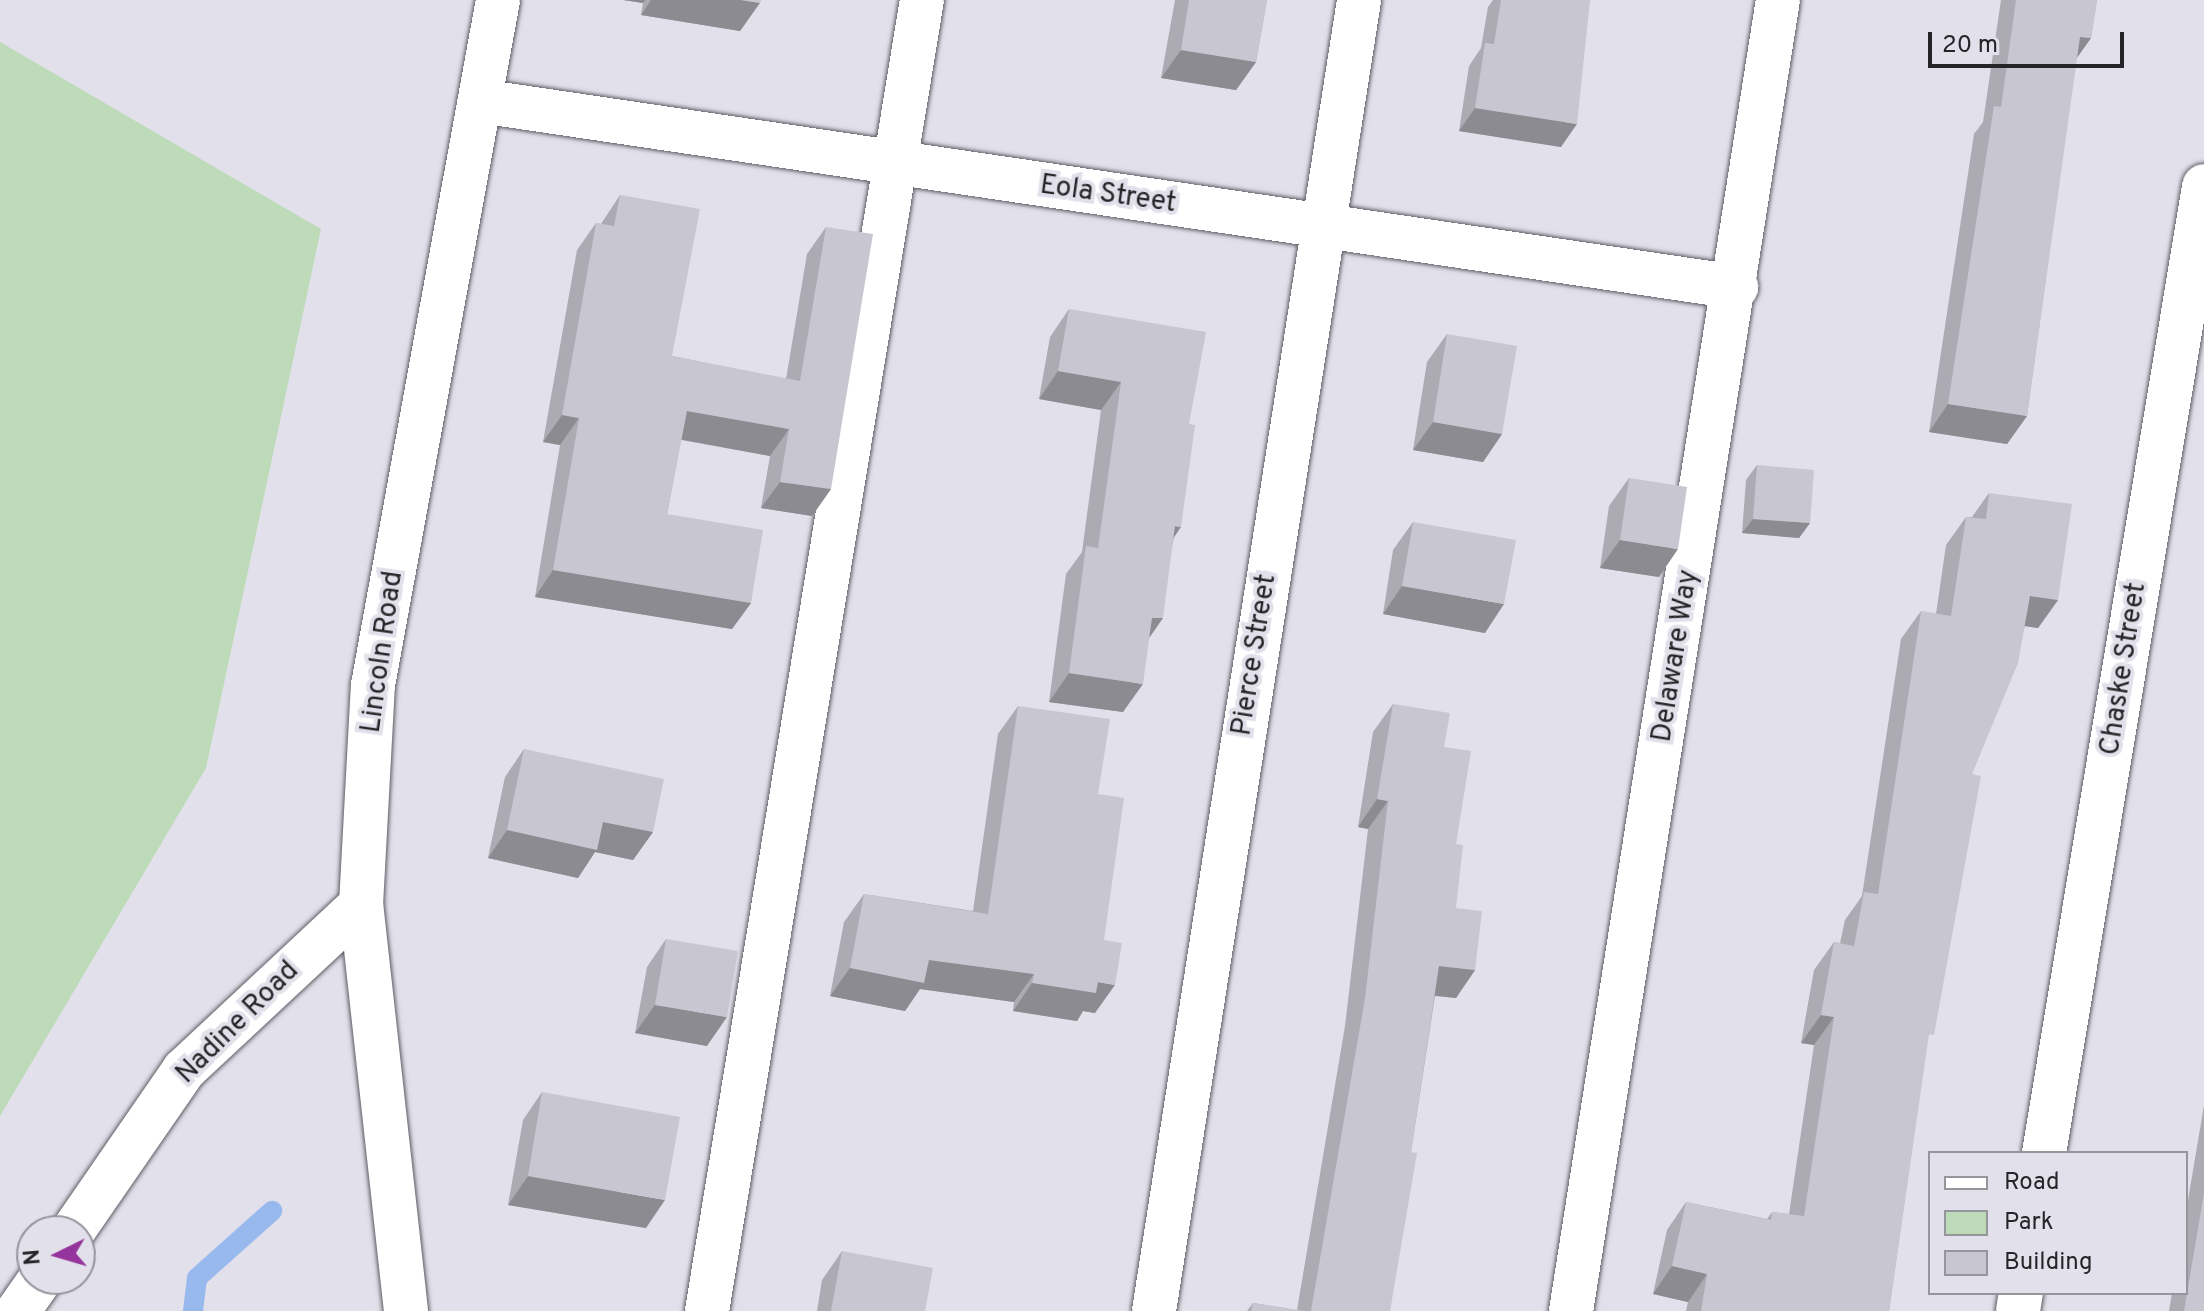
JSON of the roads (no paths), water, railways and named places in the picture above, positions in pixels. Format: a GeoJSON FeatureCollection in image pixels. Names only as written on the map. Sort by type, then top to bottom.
{"type":"FeatureCollection","features":[{"type":"Feature","properties":{"kind":"street","name":"Lincoln Road"},"geometry":{"type":"LineString","coordinates":[[406,1311],[361,905],[373,685],[498,0]]}},
{"type":"Feature","properties":{"kind":"street"},"geometry":{"type":"LineString","coordinates":[[707,1311],[922,0]]}},
{"type":"Feature","properties":{"kind":"street","name":"Pierce Street"},"geometry":{"type":"LineString","coordinates":[[1154,1311],[1359,0]]}},
{"type":"Feature","properties":{"kind":"street","name":"Delaware Way"},"geometry":{"type":"LineString","coordinates":[[1571,1311],[1736,287],[1778,0]]}},
{"type":"Feature","properties":{"kind":"street","name":"Eola Street"},"geometry":{"type":"LineString","coordinates":[[480,101],[1736,287]]}},
{"type":"Feature","properties":{"kind":"street","name":"Chaske Street"},"geometry":{"type":"LineString","coordinates":[[2044,1151],[2204,186]]}},
{"type":"Feature","properties":{"kind":"street","name":"Nadine Road"},"geometry":{"type":"LineString","coordinates":[[84,1215],[184,1070],[361,905]]}},
{"type":"Feature","properties":{"kind":"waterway"},"geometry":{"type":"LineString","coordinates":[[193,1311],[197,1278],[272,1211]]}}]}
